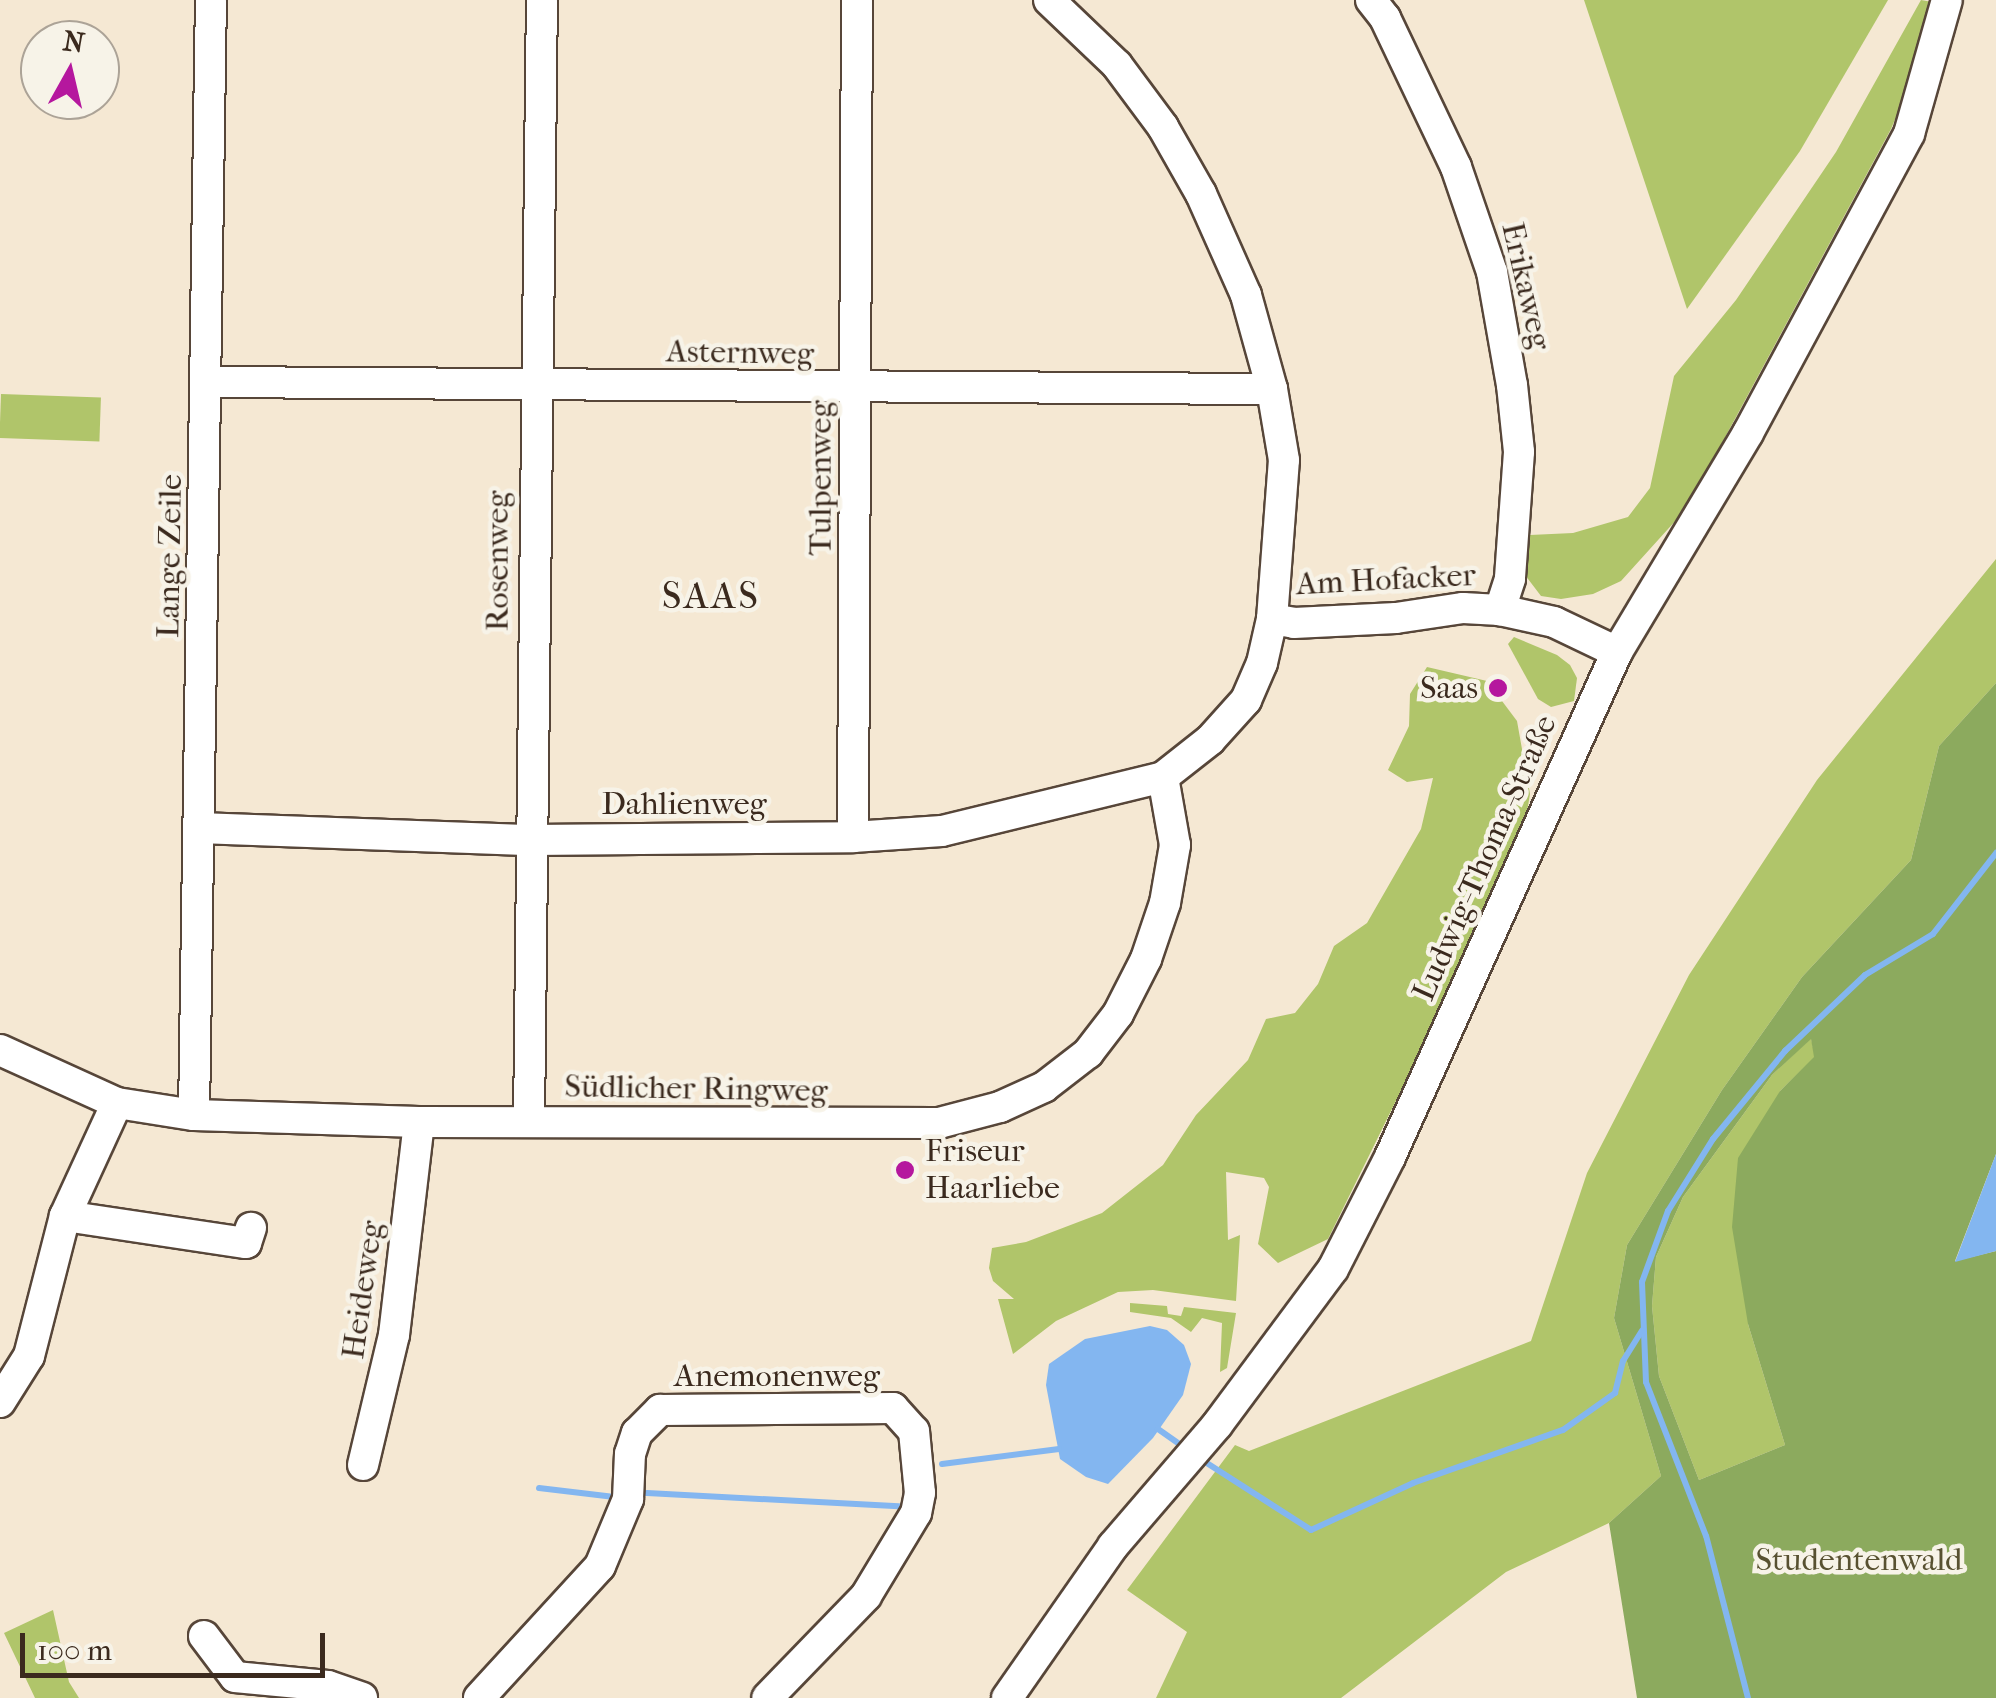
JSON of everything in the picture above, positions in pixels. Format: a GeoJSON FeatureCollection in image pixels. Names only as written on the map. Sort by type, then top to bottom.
{"type":"FeatureCollection","features":[{"type":"Feature","properties":{"kind":"street","name":"Lange Zeile"},"geometry":{"type":"LineString","coordinates":[[194,1114],[211,0]]}},
{"type":"Feature","properties":{"kind":"street","name":"Rosenweg"},"geometry":{"type":"LineString","coordinates":[[529,1122],[534,385],[542,0]]}},
{"type":"Feature","properties":{"kind":"street","name":"Tulpenweg"},"geometry":{"type":"LineString","coordinates":[[853,838],[857,0]]}},
{"type":"Feature","properties":{"kind":"street"},"geometry":{"type":"LineString","coordinates":[[1049,0],[1117,65],[1163,126],[1201,194],[1246,295],[1272,389],[1284,460],[1272,619],[1262,663],[1246,700],[1210,740],[1163,777]]}},
{"type":"Feature","properties":{"kind":"street","name":"Erikaweg"},"geometry":{"type":"LineString","coordinates":[[1371,0],[1385,18],[1456,167],[1492,272],[1512,385],[1519,452],[1510,579],[1500,610]]}},
{"type":"Feature","properties":{"kind":"street","name":"Ludwig-Thoma-Straße"},"geometry":{"type":"LineString","coordinates":[[1007,1698],[1113,1546],[1295,1326],[1333,1269],[1390,1157],[1616,652],[1748,433],[1909,134],[1946,0]]}},
{"type":"Feature","properties":{"kind":"street","name":"Asternweg"},"geometry":{"type":"LineString","coordinates":[[208,382],[1272,389]]}},
{"type":"Feature","properties":{"kind":"street","name":"Am Hofacker"},"geometry":{"type":"LineString","coordinates":[[1272,619],[1294,623],[1396,618],[1463,608],[1500,610],[1554,622],[1616,652]]}},
{"type":"Feature","properties":{"kind":"street","name":"Dahlienweg"},"geometry":{"type":"LineString","coordinates":[[199,828],[532,840],[853,838],[942,831],[1163,777]]}},
{"type":"Feature","properties":{"kind":"street","name":"Südlicher Ringweg"},"geometry":{"type":"LineString","coordinates":[[0,1050],[116,1102],[194,1114],[420,1122],[939,1124],[1000,1107],[1044,1087],[1088,1053],[1118,1014],[1146,959],[1165,903],[1175,845],[1163,777]]}},
{"type":"Feature","properties":{"kind":"street"},"geometry":{"type":"LineString","coordinates":[[0,1402],[40,1360],[64,1216],[116,1102]]}},
{"type":"Feature","properties":{"kind":"street","name":"Heideweg"},"geometry":{"type":"LineString","coordinates":[[363,1465],[394,1335],[420,1122]]}},
{"type":"Feature","properties":{"kind":"street"},"geometry":{"type":"LineString","coordinates":[[64,1216],[246,1242],[251,1228]]}},
{"type":"Feature","properties":{"kind":"street","name":"Anemonenweg"},"geometry":{"type":"LineString","coordinates":[[479,1698],[600,1566],[628,1499],[630,1454],[637,1433],[660,1410],[893,1408],[914,1431],[919,1466],[916,1513],[866,1596],[767,1698]]}},
{"type":"Feature","properties":{"kind":"street"},"geometry":{"type":"LineString","coordinates":[[204,1636],[234,1678],[328,1686],[362,1698]]}},
{"type":"Feature","properties":{"kind":"green space"},"geometry":{"type":"Polygon","coordinates":[[[1584,0],[1888,0],[1800,151],[1687,309],[1584,0]]]}},
{"type":"Feature","properties":{"kind":"green space"},"geometry":{"type":"Polygon","coordinates":[[[1921,0],[1943,4],[1891,129],[1687,508],[1621,581],[1593,594],[1561,599],[1541,596],[1525,575],[1530,535],[1573,533],[1628,517],[1650,488],[1674,376],[1736,300],[1836,152],[1921,0]]]}},
{"type":"Feature","properties":{"kind":"green space"},"geometry":{"type":"Polygon","coordinates":[[[1,394],[101,397],[99,441],[0,438],[1,394]]]}},
{"type":"Feature","properties":{"kind":"green space"},"geometry":{"type":"Polygon","coordinates":[[[1996,559],[1996,683],[1939,746],[1911,860],[1802,977],[1722,1090],[1627,1245],[1614,1318],[1661,1476],[1609,1523],[1506,1572],[1341,1698],[1156,1698],[1187,1632],[1127,1590],[1235,1445],[1249,1451],[1531,1341],[1587,1173],[1689,975],[1817,780],[1996,559]]]}},
{"type":"Feature","properties":{"kind":"green space"},"geometry":{"type":"Polygon","coordinates":[[[1514,637],[1557,655],[1570,665],[1577,678],[1574,701],[1551,707],[1538,699],[1508,644],[1514,637]]]}},
{"type":"Feature","properties":{"kind":"green space"},"geometry":{"type":"Polygon","coordinates":[[[1427,667],[1487,681],[1517,721],[1530,794],[1525,824],[1481,928],[1328,1239],[1278,1263],[1258,1244],[1269,1187],[1264,1178],[1226,1172],[1228,1240],[1240,1235],[1236,1301],[1153,1290],[1118,1292],[1056,1321],[1013,1354],[998,1299],[1014,1299],[993,1281],[989,1268],[992,1248],[1026,1242],[1102,1213],[1163,1165],[1196,1115],[1248,1060],[1266,1019],[1295,1013],[1318,984],[1334,946],[1367,923],[1421,829],[1433,778],[1407,782],[1388,770],[1409,726],[1410,694],[1427,667]]]}},
{"type":"Feature","properties":{"kind":"green space","name":"Studentenwald"},"geometry":{"type":"Polygon","coordinates":[[[1996,683],[1996,1154],[1955,1261],[1996,1251],[1996,1698],[1637,1698],[1609,1523],[1661,1476],[1614,1318],[1627,1245],[1722,1090],[1802,977],[1911,860],[1939,746],[1996,683]],[[1811,1039],[1772,1075],[1683,1197],[1656,1257],[1652,1306],[1659,1376],[1699,1480],[1785,1445],[1748,1324],[1732,1227],[1738,1158],[1780,1091],[1814,1057],[1811,1039]]]}},
{"type":"Feature","properties":{"kind":"green space"},"geometry":{"type":"Polygon","coordinates":[[[1811,1038],[1815,1057],[1780,1091],[1748,1324],[1785,1445],[1699,1480],[1659,1376],[1652,1306],[1656,1257],[1683,1197],[1772,1075],[1811,1038]]]}},
{"type":"Feature","properties":{"kind":"green space"},"geometry":{"type":"Polygon","coordinates":[[[1130,1303],[1167,1306],[1168,1314],[1181,1316],[1184,1307],[1236,1313],[1227,1368],[1220,1372],[1222,1323],[1202,1318],[1191,1332],[1171,1318],[1130,1312],[1130,1303]]]}},
{"type":"Feature","properties":{"kind":"green space"},"geometry":{"type":"Polygon","coordinates":[[[53,1610],[69,1682],[79,1698],[35,1698],[4,1633],[53,1610]]]}},
{"type":"Feature","properties":{"kind":"water"},"geometry":{"type":"Polygon","coordinates":[[[1996,1154],[1996,1251],[1955,1262],[1996,1154]]]}},
{"type":"Feature","properties":{"kind":"water"},"geometry":{"type":"Polygon","coordinates":[[[1150,1326],[1167,1330],[1184,1345],[1191,1364],[1183,1395],[1153,1438],[1108,1484],[1086,1477],[1060,1459],[1046,1385],[1049,1364],[1085,1339],[1150,1326]]]}},
{"type":"Feature","properties":{"kind":"waterway"},"geometry":{"type":"LineString","coordinates":[[1748,1698],[1706,1536],[1646,1382],[1642,1282],[1668,1211],[1713,1139],[1785,1051],[1865,975],[1933,934],[1996,853]]}},
{"type":"Feature","properties":{"kind":"waterway"},"geometry":{"type":"LineString","coordinates":[[1199,1458],[1311,1530],[1413,1483],[1563,1430],[1615,1393],[1623,1361],[1642,1330]]}},
{"type":"Feature","properties":{"kind":"waterway"},"geometry":{"type":"LineString","coordinates":[[1158,1429],[1185,1448]]}},
{"type":"Feature","properties":{"kind":"waterway"},"geometry":{"type":"LineString","coordinates":[[942,1464],[1059,1449]]}},
{"type":"Feature","properties":{"kind":"waterway"},"geometry":{"type":"LineString","coordinates":[[539,1488],[614,1497]]}},
{"type":"Feature","properties":{"kind":"waterway"},"geometry":{"type":"LineString","coordinates":[[647,1493],[899,1506]]}},
{"type":"Feature","properties":{"kind":"place","name":"Saas"},"geometry":{"type":"Point","coordinates":[1498,688]}},
{"type":"Feature","properties":{"kind":"place","name":"Friseur Haarliebe"},"geometry":{"type":"Point","coordinates":[905,1170]}},
{"type":"Feature","properties":{"kind":"district","name":"SAAS"},"geometry":{"type":"Point","coordinates":[711,596]}}]}
